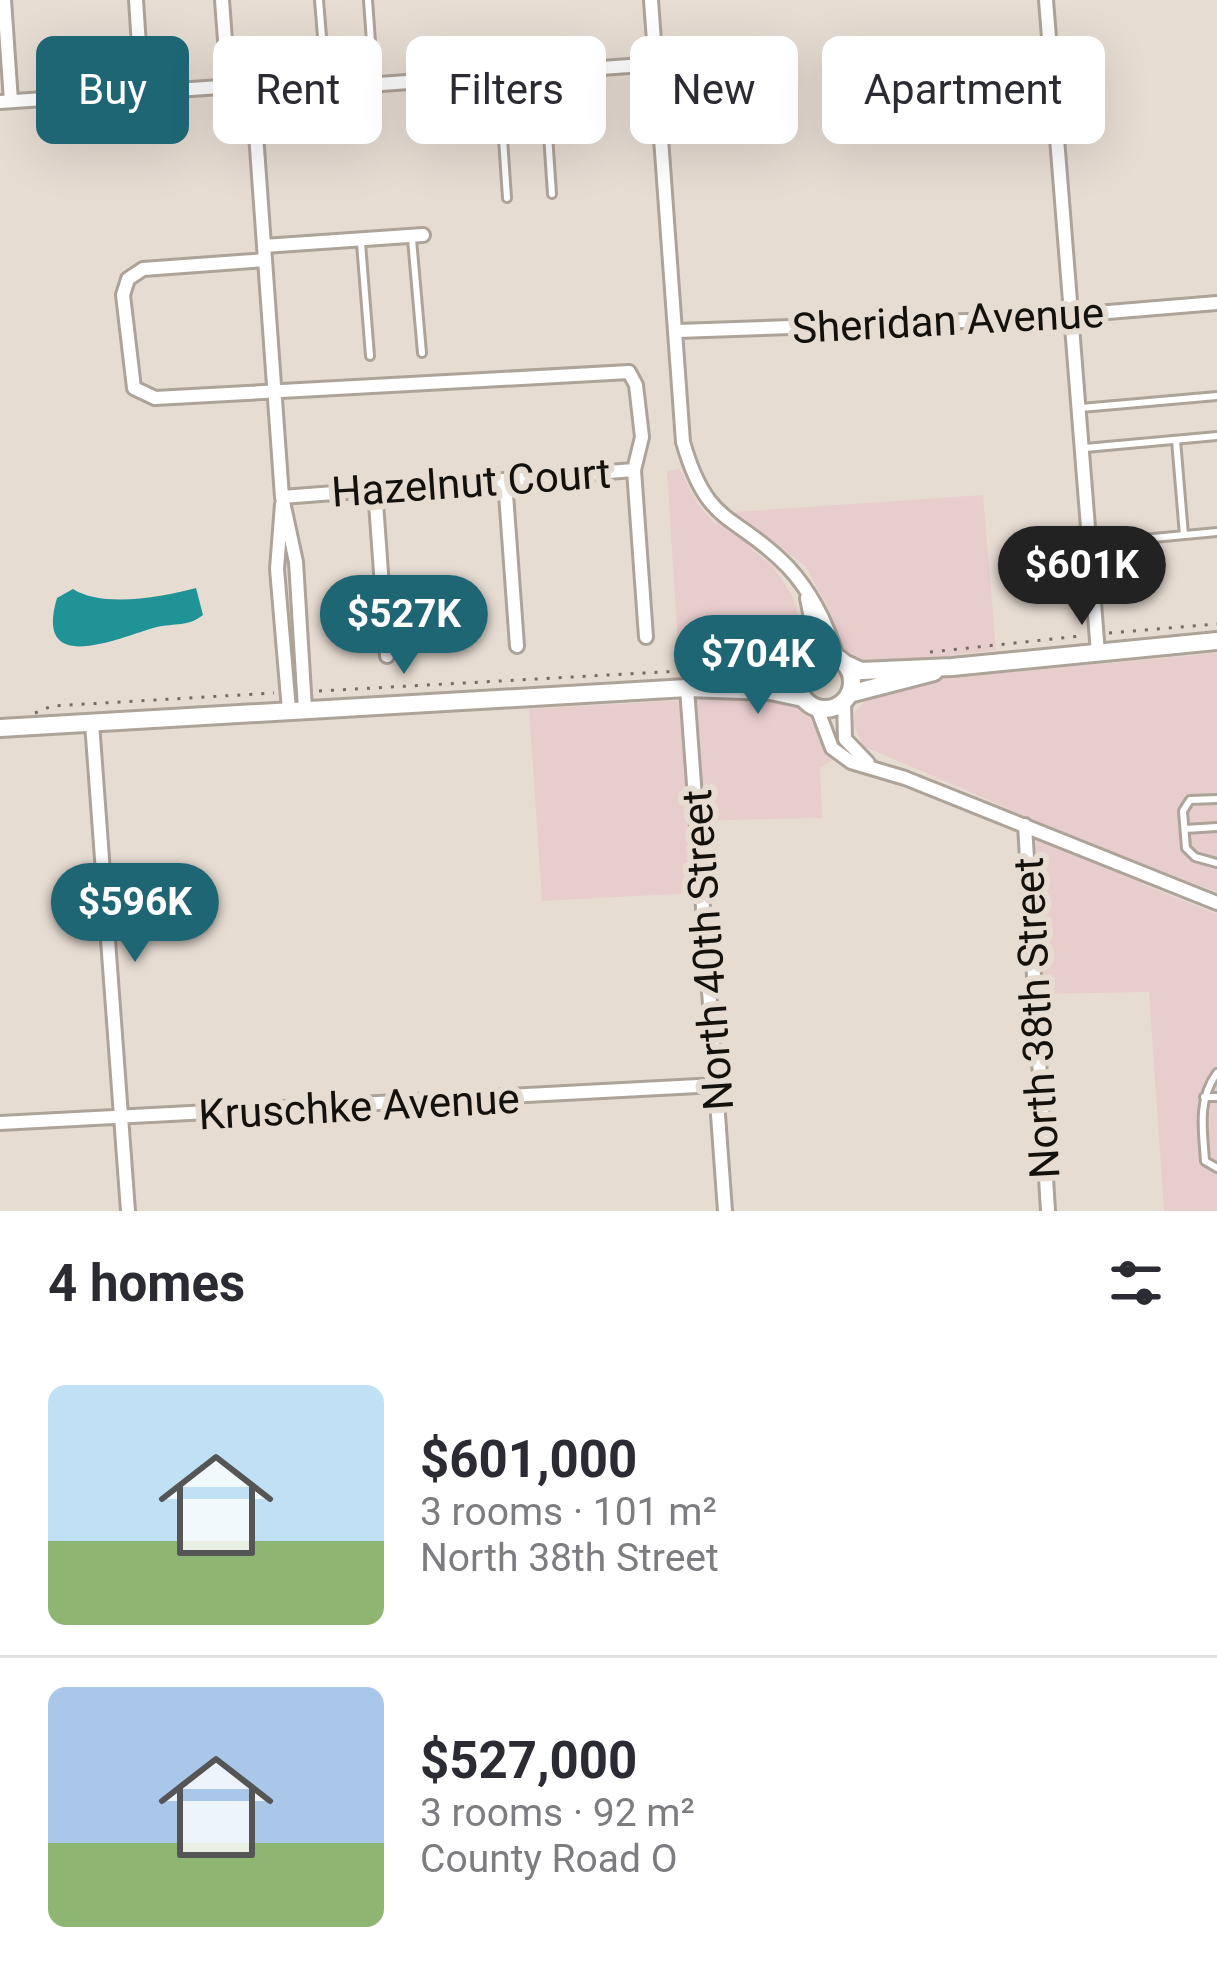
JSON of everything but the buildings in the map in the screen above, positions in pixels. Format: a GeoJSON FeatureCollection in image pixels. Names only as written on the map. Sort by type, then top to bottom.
{"type":"FeatureCollection","features":[{"type":"Feature","properties":{"kind":"street"},"geometry":{"type":"LineString","coordinates":[[4,0],[6,101],[36,99]]}},
{"type":"Feature","properties":{"kind":"street"},"geometry":{"type":"LineString","coordinates":[[136,0],[138,36]]}},
{"type":"Feature","properties":{"kind":"street"},"geometry":{"type":"LineString","coordinates":[[223,0],[225,36]]}},
{"type":"Feature","properties":{"kind":"street"},"geometry":{"type":"LineString","coordinates":[[651,0],[654,36]]}},
{"type":"Feature","properties":{"kind":"street"},"geometry":{"type":"LineString","coordinates":[[1046,0],[1097,644]]}},
{"type":"Feature","properties":{"kind":"street"},"geometry":{"type":"LineString","coordinates":[[257,144],[283,496],[294,547],[296,701]]}},
{"type":"Feature","properties":{"kind":"street"},"geometry":{"type":"LineString","coordinates":[[663,144],[683,442],[694,480],[711,507],[789,569],[822,616],[852,679],[845,739],[874,767]]}},
{"type":"Feature","properties":{"kind":"street"},"geometry":{"type":"LineString","coordinates":[[275,389],[155,398],[140,394],[130,381],[123,295],[128,279],[143,269],[417,235]]}},
{"type":"Feature","properties":{"kind":"street","name":"Sheridan Avenue"},"geometry":{"type":"LineString","coordinates":[[678,331],[1071,316],[1217,303]]}},
{"type":"Feature","properties":{"kind":"street","name":"Hazelnut Court"},"geometry":{"type":"LineString","coordinates":[[275,389],[623,370],[634,376],[637,385],[642,437],[634,470],[283,496]]}},
{"type":"Feature","properties":{"kind":"street"},"geometry":{"type":"LineString","coordinates":[[634,470],[646,637]]}},
{"type":"Feature","properties":{"kind":"street"},"geometry":{"type":"LineString","coordinates":[[505,480],[518,646]]}},
{"type":"Feature","properties":{"kind":"street"},"geometry":{"type":"LineString","coordinates":[[375,489],[387,656]]}},
{"type":"Feature","properties":{"kind":"street"},"geometry":{"type":"LineString","coordinates":[[804,591],[812,636],[797,683],[836,752],[851,762],[874,767],[1217,903]]}},
{"type":"Feature","properties":{"kind":"street"},"geometry":{"type":"LineString","coordinates":[[719,687],[804,664],[821,654],[861,671],[952,667],[1097,644],[1217,641]]}},
{"type":"Feature","properties":{"kind":"street"},"geometry":{"type":"LineString","coordinates":[[0,728],[296,701],[719,687],[810,703],[847,698],[952,667]]}},
{"type":"Feature","properties":{"kind":"street","name":"North 40th Street"},"geometry":{"type":"LineString","coordinates":[[687,688],[725,1211]]}},
{"type":"Feature","properties":{"kind":"street"},"geometry":{"type":"LineString","coordinates":[[92,723],[128,1211]]}},
{"type":"Feature","properties":{"kind":"street","name":"North 38th Street"},"geometry":{"type":"LineString","coordinates":[[1025,826],[1048,1211]]}},
{"type":"Feature","properties":{"kind":"street","name":"Kruschke Avenue"},"geometry":{"type":"LineString","coordinates":[[0,1123],[717,1085]]}},
{"type":"Feature","properties":{"kind":"lane"},"geometry":{"type":"LineString","coordinates":[[319,0],[322,36]]}},
{"type":"Feature","properties":{"kind":"lane"},"geometry":{"type":"LineString","coordinates":[[368,0],[371,36]]}},
{"type":"Feature","properties":{"kind":"lane"},"geometry":{"type":"LineString","coordinates":[[503,144],[507,198]]}},
{"type":"Feature","properties":{"kind":"lane"},"geometry":{"type":"LineString","coordinates":[[549,144],[552,194]]}},
{"type":"Feature","properties":{"kind":"lane"},"geometry":{"type":"LineString","coordinates":[[417,235],[422,353]]}},
{"type":"Feature","properties":{"kind":"lane"},"geometry":{"type":"LineString","coordinates":[[360,239],[370,356]]}},
{"type":"Feature","properties":{"kind":"lane"},"geometry":{"type":"LineString","coordinates":[[1078,409],[1217,396]]}},
{"type":"Feature","properties":{"kind":"lane"},"geometry":{"type":"LineString","coordinates":[[1081,448],[1217,436]]}},
{"type":"Feature","properties":{"kind":"lane"},"geometry":{"type":"LineString","coordinates":[[1176,440],[1184,535]]}},
{"type":"Feature","properties":{"kind":"lane"},"geometry":{"type":"LineString","coordinates":[[1088,544],[1217,532]]}},
{"type":"Feature","properties":{"kind":"lane"},"geometry":{"type":"LineString","coordinates":[[1217,799],[1186,803],[1185,830],[1190,854],[1217,863]]}},
{"type":"Feature","properties":{"kind":"lane"},"geometry":{"type":"LineString","coordinates":[[1185,830],[1217,827]]}},
{"type":"Feature","properties":{"kind":"lane"},"geometry":{"type":"LineString","coordinates":[[1217,1073],[1204,1097],[1205,1161],[1217,1168]]}},
{"type":"Feature","properties":{"kind":"lane"},"geometry":{"type":"LineString","coordinates":[[1204,1097],[1217,1096]]}},
{"type":"Feature","properties":{"kind":"path"},"geometry":{"type":"LineString","coordinates":[[923,652],[1097,644],[1217,624]]}},
{"type":"Feature","properties":{"kind":"path"},"geometry":{"type":"LineString","coordinates":[[779,659],[796,635],[812,636]]}},
{"type":"Feature","properties":{"kind":"path"},"geometry":{"type":"LineString","coordinates":[[30,726],[38,709],[52,706],[296,701],[741,667]]}},
{"type":"Feature","properties":{"kind":"shaded area"},"geometry":{"type":"Polygon","coordinates":[[[680,469],[697,503],[715,524],[733,512],[983,495],[996,650],[867,666],[852,659],[837,639],[827,606],[806,567],[763,533],[750,548],[773,566],[792,595],[802,629],[797,652],[781,667],[760,672],[680,677],[667,471],[680,469]]]}},
{"type":"Feature","properties":{"kind":"shaded area"},"geometry":{"type":"Polygon","coordinates":[[[1217,653],[1217,892],[1139,862],[1142,884],[1217,914],[1217,1211],[1164,1211],[1149,992],[1040,994],[1035,820],[863,746],[853,723],[856,710],[870,696],[937,679],[1217,653]]]}},
{"type":"Feature","properties":{"kind":"shaded area"},"geometry":{"type":"Polygon","coordinates":[[[773,695],[801,705],[837,758],[820,768],[822,818],[690,821],[694,893],[542,901],[529,709],[773,695]]]}},
{"type":"Feature","properties":{"kind":"water"},"geometry":{"type":"Polygon","coordinates":[[[196,588],[203,615],[192,621],[84,646],[57,638],[53,623],[57,598],[73,589],[116,599],[196,588]]]}}]}
